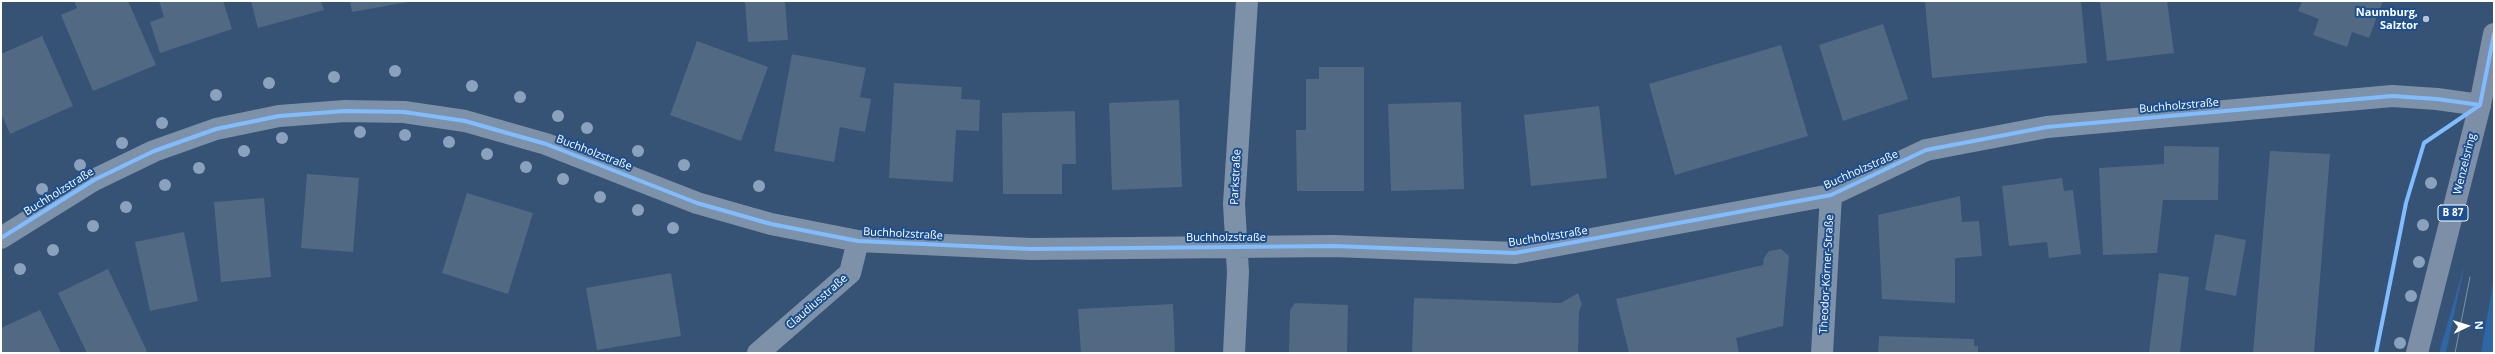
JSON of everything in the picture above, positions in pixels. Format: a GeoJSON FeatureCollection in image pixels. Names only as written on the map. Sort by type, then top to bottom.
{"type":"FeatureCollection","features":[{"type":"Feature","properties":{"kind":"main road","name":"Wenzelsring"},"geometry":{"type":"LineString","coordinates":[[2417,353],[2480,105],[2494,34]]}},
{"type":"Feature","properties":{"kind":"street","name":"Parkstraße"},"geometry":{"type":"LineString","coordinates":[[1234,353],[1238,272],[1234,204],[1247,1]]}},
{"type":"Feature","properties":{"kind":"street","name":"Buchholzstraße"},"geometry":{"type":"LineString","coordinates":[[1,238],[94,180],[154,151],[216,129],[278,116],[345,111],[404,112],[465,121],[546,144],[697,203],[771,224],[858,241],[1032,249],[1334,246],[1515,253],[1831,195],[1926,150],[2047,127],[2392,96],[2437,98],[2480,105]]}},
{"type":"Feature","properties":{"kind":"street","name":"Theodor-Körner-Straße"},"geometry":{"type":"LineString","coordinates":[[1822,353],[1831,195]]}},
{"type":"Feature","properties":{"kind":"street","name":"Claudiusstraße"},"geometry":{"type":"LineString","coordinates":[[758,353],[850,272],[858,241]]}},
{"type":"Feature","properties":{"kind":"shaded area"},"geometry":{"type":"Polygon","coordinates":[[[2465,263],[2446,353],[2439,353],[2465,263]]]}},
{"type":"Feature","properties":{"kind":"shaded area"},"geometry":{"type":"Polygon","coordinates":[[[2494,277],[2494,353],[2481,353],[2494,277]]]}},
{"type":"Feature","properties":{"kind":"building"},"geometry":{"type":"Polygon","coordinates":[[[74,1],[128,1],[156,65],[93,91],[61,15],[77,8],[74,1]]]}},
{"type":"Feature","properties":{"kind":"building"},"geometry":{"type":"Polygon","coordinates":[[[159,1],[223,1],[232,29],[160,53],[150,22],[164,17],[159,1]]]}},
{"type":"Feature","properties":{"kind":"building"},"geometry":{"type":"Polygon","coordinates":[[[251,1],[321,1],[324,10],[258,28],[251,1]]]}},
{"type":"Feature","properties":{"kind":"building"},"geometry":{"type":"Polygon","coordinates":[[[350,1],[408,1],[408,2],[352,12],[350,1]]]}},
{"type":"Feature","properties":{"kind":"building"},"geometry":{"type":"Polygon","coordinates":[[[785,1],[788,40],[748,42],[745,2],[785,1]]]}},
{"type":"Feature","properties":{"kind":"building"},"geometry":{"type":"Polygon","coordinates":[[[2081,1],[2087,63],[1932,78],[1925,2],[2081,1]]]}},
{"type":"Feature","properties":{"kind":"building"},"geometry":{"type":"Polygon","coordinates":[[[2100,1],[2167,1],[2174,53],[2107,61],[2100,1]]]}},
{"type":"Feature","properties":{"kind":"building"},"geometry":{"type":"Polygon","coordinates":[[[2302,1],[2383,1],[2369,38],[2352,32],[2347,47],[2313,35],[2319,19],[2298,11],[2302,1]]]}},
{"type":"Feature","properties":{"kind":"building"},"geometry":{"type":"Polygon","coordinates":[[[1883,24],[1908,99],[1843,121],[1819,45],[1883,24]]]}},
{"type":"Feature","properties":{"kind":"building"},"geometry":{"type":"Polygon","coordinates":[[[42,36],[73,106],[10,134],[1,113],[1,54],[42,36]]]}},
{"type":"Feature","properties":{"kind":"building"},"geometry":{"type":"Polygon","coordinates":[[[697,41],[768,67],[741,141],[670,115],[697,41]]]}},
{"type":"Feature","properties":{"kind":"building"},"geometry":{"type":"Polygon","coordinates":[[[1781,45],[1808,136],[1675,175],[1649,84],[1781,45]]]}},
{"type":"Feature","properties":{"kind":"building"},"geometry":{"type":"Polygon","coordinates":[[[792,54],[866,68],[860,97],[871,99],[865,132],[840,127],[834,162],[774,151],[792,54]]]}},
{"type":"Feature","properties":{"kind":"building"},"geometry":{"type":"Polygon","coordinates":[[[1319,67],[1364,67],[1364,191],[1297,191],[1296,130],[1306,130],[1306,79],[1319,79],[1319,67]]]}},
{"type":"Feature","properties":{"kind":"building"},"geometry":{"type":"Polygon","coordinates":[[[894,83],[962,87],[961,99],[980,100],[979,131],[956,130],[953,182],[889,178],[894,83]]]}},
{"type":"Feature","properties":{"kind":"building"},"geometry":{"type":"Polygon","coordinates":[[[1179,100],[1182,187],[1112,190],[1109,103],[1179,100]]]}},
{"type":"Feature","properties":{"kind":"building"},"geometry":{"type":"Polygon","coordinates":[[[1461,102],[1464,189],[1391,191],[1388,104],[1461,102]]]}},
{"type":"Feature","properties":{"kind":"building"},"geometry":{"type":"Polygon","coordinates":[[[1599,106],[1607,178],[1531,186],[1524,115],[1599,106]]]}},
{"type":"Feature","properties":{"kind":"building"},"geometry":{"type":"Polygon","coordinates":[[[1075,111],[1076,164],[1062,164],[1062,194],[1003,194],[1002,113],[1075,111]]]}},
{"type":"Feature","properties":{"kind":"building"},"geometry":{"type":"Polygon","coordinates":[[[2164,146],[2219,147],[2218,200],[2163,200],[2157,253],[2103,255],[2099,168],[2164,164],[2164,146]]]}},
{"type":"Feature","properties":{"kind":"building"},"geometry":{"type":"Polygon","coordinates":[[[2270,151],[2330,154],[2314,353],[2253,353],[2270,151]]]}},
{"type":"Feature","properties":{"kind":"building"},"geometry":{"type":"Polygon","coordinates":[[[307,174],[359,178],[353,252],[301,248],[307,174]]]}},
{"type":"Feature","properties":{"kind":"building"},"geometry":{"type":"Polygon","coordinates":[[[2062,178],[2064,191],[2073,190],[2081,254],[2049,258],[2047,242],[2009,246],[2002,186],[2062,178]]]}},
{"type":"Feature","properties":{"kind":"building"},"geometry":{"type":"Polygon","coordinates":[[[467,193],[533,213],[508,294],[442,273],[467,193]]]}},
{"type":"Feature","properties":{"kind":"building"},"geometry":{"type":"Polygon","coordinates":[[[1960,196],[1962,222],[1979,221],[1982,256],[1955,258],[1955,303],[1882,299],[1878,215],[1960,196]]]}},
{"type":"Feature","properties":{"kind":"building"},"geometry":{"type":"Polygon","coordinates":[[[264,198],[271,277],[221,282],[214,202],[264,198]]]}},
{"type":"Feature","properties":{"kind":"building"},"geometry":{"type":"Polygon","coordinates":[[[184,232],[198,301],[150,311],[135,242],[184,232]]]}},
{"type":"Feature","properties":{"kind":"building"},"geometry":{"type":"Polygon","coordinates":[[[2215,234],[2246,240],[2236,296],[2205,290],[2215,234]]]}},
{"type":"Feature","properties":{"kind":"building"},"geometry":{"type":"Polygon","coordinates":[[[1781,249],[1789,256],[1783,326],[1736,338],[1739,353],[1629,353],[1616,299],[1763,265],[1764,258],[1769,251],[1781,249]]]}},
{"type":"Feature","properties":{"kind":"building"},"geometry":{"type":"Polygon","coordinates":[[[108,269],[147,351],[142,353],[87,353],[58,293],[108,269]]]}},
{"type":"Feature","properties":{"kind":"building"},"geometry":{"type":"Polygon","coordinates":[[[671,273],[681,336],[597,350],[586,288],[671,273]]]}},
{"type":"Feature","properties":{"kind":"building"},"geometry":{"type":"Polygon","coordinates":[[[2159,273],[2189,277],[2180,353],[2149,353],[2159,273]]]}},
{"type":"Feature","properties":{"kind":"building"},"geometry":{"type":"Polygon","coordinates":[[[1578,293],[1582,304],[1579,312],[1578,353],[1412,353],[1414,298],[1561,303],[1578,293]]]}},
{"type":"Feature","properties":{"kind":"building"},"geometry":{"type":"Polygon","coordinates":[[[1295,303],[1348,305],[1347,353],[1289,353],[1290,310],[1295,303]]]}},
{"type":"Feature","properties":{"kind":"building"},"geometry":{"type":"Polygon","coordinates":[[[1173,304],[1175,353],[1081,353],[1078,309],[1173,304]]]}},
{"type":"Feature","properties":{"kind":"building"},"geometry":{"type":"Polygon","coordinates":[[[40,310],[61,353],[1,353],[1,328],[40,310]]]}},
{"type":"Feature","properties":{"kind":"building"},"geometry":{"type":"Polygon","coordinates":[[[1879,336],[1974,339],[1974,346],[1978,346],[1978,353],[1878,353],[1879,336]]]}},
{"type":"Feature","properties":{"kind":"tram line"},"geometry":{"type":"LineString","coordinates":[[2455,353],[2470,277]]}},
{"type":"Feature","properties":{"kind":"cycle path"},"geometry":{"type":"LineString","coordinates":[[2480,105],[2494,34]]}},
{"type":"Feature","properties":{"kind":"cycle path"},"geometry":{"type":"LineString","coordinates":[[1,238],[94,180],[154,151],[216,129],[279,116],[345,111],[404,112],[465,121],[546,144],[697,203],[771,224],[858,241],[1031,249],[1334,246],[1515,253],[1831,195],[1926,150],[2047,127],[2392,96],[2437,99],[2480,105]]}},
{"type":"Feature","properties":{"kind":"cycle path"},"geometry":{"type":"LineString","coordinates":[[2376,353],[2406,203],[2424,143],[2480,105]]}},
{"type":"Feature","properties":{"kind":"place","name":"Naumburg, Salztor"},"geometry":{"type":"Point","coordinates":[2426,19]}}]}
